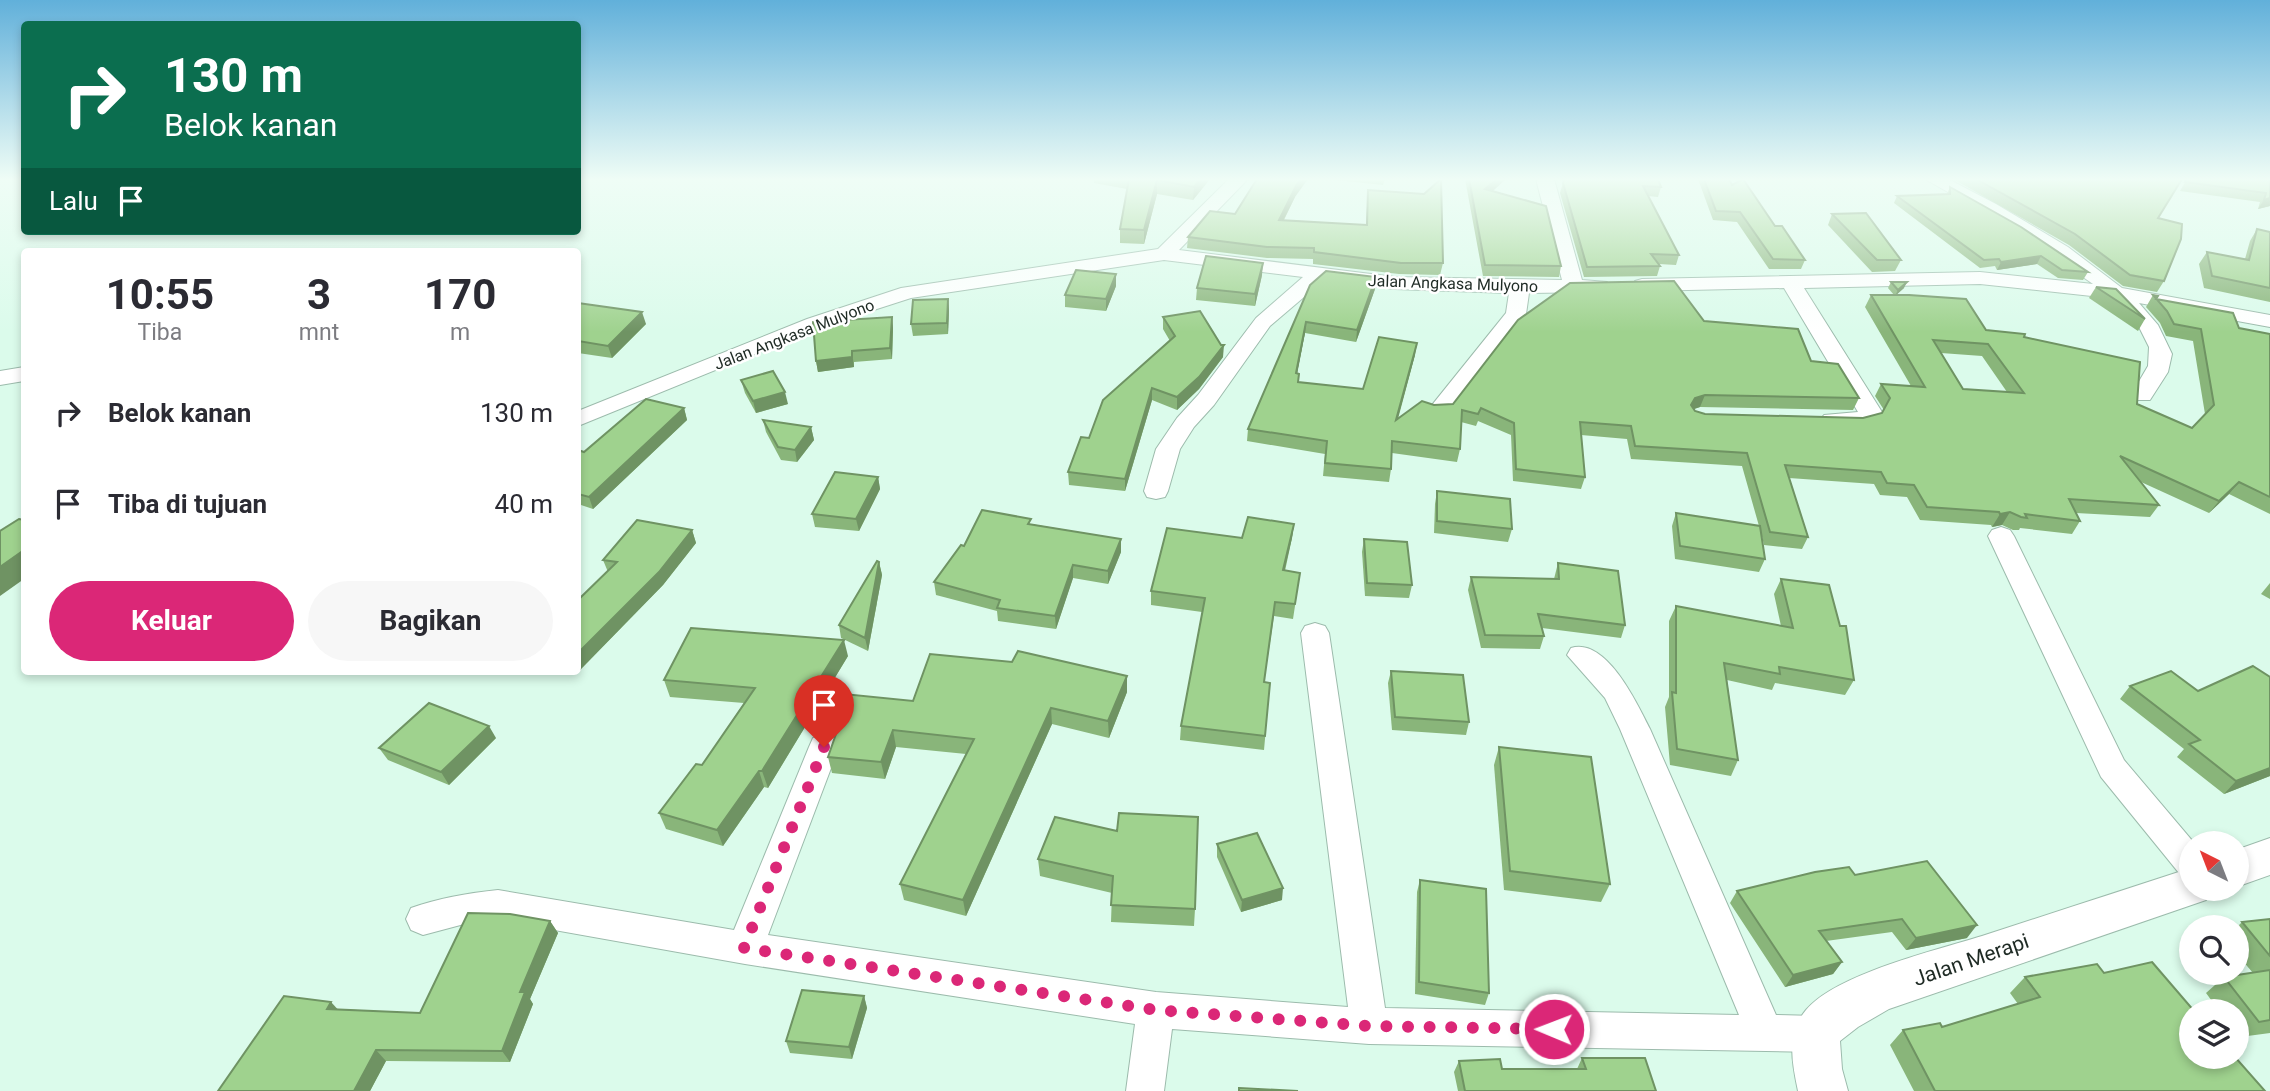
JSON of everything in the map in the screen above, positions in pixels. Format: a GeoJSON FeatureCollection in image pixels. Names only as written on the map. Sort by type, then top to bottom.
{"type":"FeatureCollection","features":[{"type":"Feature","properties":{"kind":"street"},"geometry":{"type":"LineString","coordinates":[[1164,254],[1188,230]]}},
{"type":"Feature","properties":{"kind":"street"},"geometry":{"type":"LineString","coordinates":[[1559,230],[1574,286]]}},
{"type":"Feature","properties":{"kind":"street"},"geometry":{"type":"LineString","coordinates":[[2024,230],[2118,293],[2137,310],[2161,347],[2160,369],[2142,395]]}},
{"type":"Feature","properties":{"kind":"street","name":"Jalan Angkasa Mulyono"},"geometry":{"type":"LineString","coordinates":[[581,418],[814,323],[908,292],[1164,254],[1395,283],[1520,287],[1980,278],[2118,293],[2270,321]]}},
{"type":"Feature","properties":{"kind":"street"},"geometry":{"type":"LineString","coordinates":[[1156,491],[1168,449],[1185,423],[1206,400],[1237,354],[1263,322],[1318,275]]}},
{"type":"Feature","properties":{"kind":"street"},"geometry":{"type":"LineString","coordinates":[[1790,282],[1870,412],[1867,418],[1857,421],[1805,419]]}},
{"type":"Feature","properties":{"kind":"street"},"geometry":{"type":"LineString","coordinates":[[1440,410],[1516,314],[1520,287]]}},
{"type":"Feature","properties":{"kind":"street"},"geometry":{"type":"LineString","coordinates":[[0,378],[21,374]]}},
{"type":"Feature","properties":{"kind":"street"},"geometry":{"type":"LineString","coordinates":[[2001,536],[2112,768],[2179,849]]}},
{"type":"Feature","properties":{"kind":"street"},"geometry":{"type":"LineString","coordinates":[[1315,633],[1369,1026]]}},
{"type":"Feature","properties":{"kind":"street"},"geometry":{"type":"LineString","coordinates":[[1581,656],[1616,691],[1635,729],[1765,1033]]}},
{"type":"Feature","properties":{"kind":"street"},"geometry":{"type":"LineString","coordinates":[[744,948],[824,747]]}},
{"type":"Feature","properties":{"kind":"street"},"geometry":{"type":"LineString","coordinates":[[2249,864],[2270,856]]}},
{"type":"Feature","properties":{"kind":"street","name":"Jalan Merapi"},"geometry":{"type":"LineString","coordinates":[[1816,1034],[1837,1013],[1876,992],[2179,891]]}},
{"type":"Feature","properties":{"kind":"street"},"geometry":{"type":"LineString","coordinates":[[423,919],[468,908],[498,905],[744,948],[1156,1010],[1369,1026],[1816,1034],[1813,1056],[1824,1091]]}},
{"type":"Feature","properties":{"kind":"street"},"geometry":{"type":"LineString","coordinates":[[1145,1091],[1156,1010]]}},
{"type":"Feature","properties":{"kind":"building"},"geometry":{"type":"Polygon","coordinates":[[[1194,230],[1442,230],[1443,263],[1401,263],[1314,252],[1314,248],[1267,247],[1188,237],[1194,230]]]}},
{"type":"Feature","properties":{"kind":"building"},"geometry":{"type":"Polygon","coordinates":[[[1478,230],[1552,230],[1561,266],[1485,265],[1478,230]]]}},
{"type":"Feature","properties":{"kind":"building"},"geometry":{"type":"Polygon","coordinates":[[[1576,230],[1666,230],[1679,255],[1651,254],[1660,266],[1587,267],[1576,230]]]}},
{"type":"Feature","properties":{"kind":"building"},"geometry":{"type":"Polygon","coordinates":[[[1753,230],[1785,230],[1805,260],[1773,259],[1753,230]]]}},
{"type":"Feature","properties":{"kind":"building"},"geometry":{"type":"Polygon","coordinates":[[[1848,230],[1879,230],[1901,260],[1877,260],[1848,230]]]}},
{"type":"Feature","properties":{"kind":"building"},"geometry":{"type":"Polygon","coordinates":[[[1943,230],[2025,230],[2088,272],[2062,270],[2041,256],[2001,262],[1999,259],[1984,260],[1943,230]]]}},
{"type":"Feature","properties":{"kind":"building"},"geometry":{"type":"Polygon","coordinates":[[[2068,230],[2182,230],[2181,239],[2164,281],[2130,275],[2068,230]]]}},
{"type":"Feature","properties":{"kind":"building"},"geometry":{"type":"Polygon","coordinates":[[[2257,230],[2270,232],[2270,288],[2212,276],[2207,252],[2249,260],[2257,230]]]}},
{"type":"Feature","properties":{"kind":"building"},"geometry":{"type":"Polygon","coordinates":[[[1206,256],[1263,263],[1255,294],[1197,288],[1206,256]]]}},
{"type":"Feature","properties":{"kind":"building"},"geometry":{"type":"Polygon","coordinates":[[[1076,270],[1116,274],[1106,299],[1065,295],[1076,270]]]}},
{"type":"Feature","properties":{"kind":"building"},"geometry":{"type":"Polygon","coordinates":[[[1326,271],[1376,277],[1357,330],[1306,322],[1296,373],[1299,374],[1298,382],[1363,389],[1379,337],[1417,343],[1396,420],[1422,401],[1434,405],[1453,404],[1518,320],[1570,283],[1674,281],[1704,321],[1798,329],[1811,361],[1838,364],[1859,398],[1705,395],[1695,398],[1691,405],[1695,411],[1705,414],[1863,418],[1882,413],[1890,398],[1881,384],[1925,387],[1871,295],[1909,295],[1966,299],[1986,330],[2025,334],[2024,337],[2140,362],[2137,404],[2192,428],[2214,405],[2201,329],[2174,324],[2157,299],[2233,313],[2239,328],[2270,334],[2270,497],[2239,482],[2219,501],[2120,456],[2159,505],[2069,499],[2080,521],[2025,514],[2027,518],[2010,512],[2000,514],[1927,507],[1914,485],[1887,483],[1881,472],[1785,465],[1808,537],[1770,532],[1747,453],[1635,446],[1631,426],[1580,422],[1585,477],[1516,469],[1514,423],[1481,408],[1478,414],[1462,410],[1460,449],[1392,441],[1391,469],[1325,463],[1327,441],[1248,429],[1310,285],[1326,271]],[[1933,340],[1963,389],[2024,393],[1988,344],[1933,340]]]}},
{"type":"Feature","properties":{"kind":"building"},"geometry":{"type":"Polygon","coordinates":[[[1891,282],[1907,282],[1898,290],[1891,282]]]}},
{"type":"Feature","properties":{"kind":"building"},"geometry":{"type":"Polygon","coordinates":[[[2096,287],[2116,289],[2145,319],[2096,287]]]}},
{"type":"Feature","properties":{"kind":"building"},"geometry":{"type":"Polygon","coordinates":[[[948,299],[947,323],[911,324],[913,300],[948,299]]]}},
{"type":"Feature","properties":{"kind":"building"},"geometry":{"type":"Polygon","coordinates":[[[581,303],[642,312],[608,346],[581,342],[581,303]]]}},
{"type":"Feature","properties":{"kind":"building"},"geometry":{"type":"Polygon","coordinates":[[[1200,311],[1221,345],[1224,345],[1199,377],[1177,397],[1152,388],[1125,479],[1068,472],[1081,437],[1089,438],[1103,400],[1175,336],[1163,317],[1200,311]]]}},
{"type":"Feature","properties":{"kind":"building"},"geometry":{"type":"Polygon","coordinates":[[[846,317],[845,320],[892,317],[890,348],[852,351],[852,357],[816,361],[813,322],[846,317]]]}},
{"type":"Feature","properties":{"kind":"building"},"geometry":{"type":"Polygon","coordinates":[[[773,371],[785,392],[753,401],[741,380],[773,371]]]}},
{"type":"Feature","properties":{"kind":"building"},"geometry":{"type":"Polygon","coordinates":[[[646,399],[684,408],[589,497],[581,495],[581,451],[584,452],[646,399]]]}},
{"type":"Feature","properties":{"kind":"building"},"geometry":{"type":"Polygon","coordinates":[[[763,420],[811,427],[795,450],[778,447],[763,420]]]}},
{"type":"Feature","properties":{"kind":"building"},"geometry":{"type":"Polygon","coordinates":[[[835,472],[878,477],[856,519],[812,514],[835,472]]]}},
{"type":"Feature","properties":{"kind":"building"},"geometry":{"type":"Polygon","coordinates":[[[1437,491],[1510,499],[1512,529],[1437,521],[1437,491]]]}},
{"type":"Feature","properties":{"kind":"building"},"geometry":{"type":"Polygon","coordinates":[[[982,510],[1031,519],[1028,524],[1121,539],[1108,571],[1073,565],[1055,616],[997,608],[1000,600],[934,582],[961,545],[964,546],[982,510]]]}},
{"type":"Feature","properties":{"kind":"building"},"geometry":{"type":"Polygon","coordinates":[[[1676,513],[1760,526],[1765,559],[1680,546],[1676,513]]]}},
{"type":"Feature","properties":{"kind":"building"},"geometry":{"type":"Polygon","coordinates":[[[1248,517],[1294,524],[1283,570],[1300,573],[1295,604],[1275,602],[1264,682],[1270,683],[1265,736],[1181,726],[1205,598],[1151,591],[1167,528],[1242,538],[1248,517]]]}},
{"type":"Feature","properties":{"kind":"building"},"geometry":{"type":"Polygon","coordinates":[[[21,519],[21,552],[0,567],[0,531],[21,519]]]}},
{"type":"Feature","properties":{"kind":"building"},"geometry":{"type":"Polygon","coordinates":[[[637,520],[692,530],[659,572],[581,650],[581,597],[617,562],[603,560],[637,520]]]}},
{"type":"Feature","properties":{"kind":"building"},"geometry":{"type":"Polygon","coordinates":[[[1364,539],[1407,542],[1412,585],[1367,583],[1364,539]]]}},
{"type":"Feature","properties":{"kind":"building"},"geometry":{"type":"Polygon","coordinates":[[[877,561],[879,562],[865,638],[839,625],[877,561]]]}},
{"type":"Feature","properties":{"kind":"building"},"geometry":{"type":"Polygon","coordinates":[[[1558,563],[1618,571],[1625,625],[1538,614],[1544,636],[1485,635],[1471,577],[1559,579],[1558,563]]]}},
{"type":"Feature","properties":{"kind":"building"},"geometry":{"type":"Polygon","coordinates":[[[1781,579],[1829,585],[1840,626],[1846,626],[1854,680],[1779,667],[1780,674],[1724,663],[1738,760],[1677,749],[1672,692],[1676,693],[1676,606],[1793,628],[1781,579]]]}},
{"type":"Feature","properties":{"kind":"building"},"geometry":{"type":"Polygon","coordinates":[[[691,628],[844,640],[762,771],[759,771],[717,830],[659,813],[696,764],[702,765],[755,688],[664,680],[691,628]]]}},
{"type":"Feature","properties":{"kind":"building"},"geometry":{"type":"Polygon","coordinates":[[[1018,651],[1127,676],[1108,721],[1051,708],[963,900],[900,884],[974,739],[893,730],[881,762],[828,757],[837,731],[833,720],[844,694],[913,701],[930,654],[1012,662],[1018,651]]]}},
{"type":"Feature","properties":{"kind":"building"},"geometry":{"type":"Polygon","coordinates":[[[2253,666],[2270,677],[2270,768],[2236,781],[2189,744],[2200,740],[2130,686],[2171,671],[2198,691],[2253,666]]]}},
{"type":"Feature","properties":{"kind":"building"},"geometry":{"type":"Polygon","coordinates":[[[1391,671],[1463,675],[1469,722],[1395,717],[1391,671]]]}},
{"type":"Feature","properties":{"kind":"building"},"geometry":{"type":"Polygon","coordinates":[[[429,703],[489,726],[441,772],[379,748],[429,703]]]}},
{"type":"Feature","properties":{"kind":"building"},"geometry":{"type":"Polygon","coordinates":[[[1499,747],[1591,757],[1610,884],[1510,871],[1499,747]]]}},
{"type":"Feature","properties":{"kind":"building"},"geometry":{"type":"Polygon","coordinates":[[[1119,813],[1198,817],[1195,909],[1111,905],[1113,876],[1038,859],[1055,817],[1117,831],[1119,813]]]}},
{"type":"Feature","properties":{"kind":"building"},"geometry":{"type":"Polygon","coordinates":[[[1257,833],[1283,888],[1242,900],[1217,844],[1257,833]]]}},
{"type":"Feature","properties":{"kind":"building"},"geometry":{"type":"Polygon","coordinates":[[[1927,861],[1977,925],[1916,938],[1902,919],[1819,931],[1842,962],[1793,975],[1737,891],[1815,872],[1849,867],[1855,875],[1927,861]]]}},
{"type":"Feature","properties":{"kind":"building"},"geometry":{"type":"Polygon","coordinates":[[[1420,880],[1486,889],[1489,993],[1419,982],[1420,880]]]}},
{"type":"Feature","properties":{"kind":"building"},"geometry":{"type":"Polygon","coordinates":[[[468,913],[510,914],[550,921],[520,992],[525,992],[502,1051],[376,1050],[354,1091],[218,1091],[284,996],[331,1002],[327,1009],[420,1013],[468,913]]]}},
{"type":"Feature","properties":{"kind":"building"},"geometry":{"type":"Polygon","coordinates":[[[2270,919],[2270,956],[2249,930],[2249,921],[2270,919]]]}},
{"type":"Feature","properties":{"kind":"building"},"geometry":{"type":"Polygon","coordinates":[[[2152,962],[2184,999],[2179,999],[2179,1069],[2246,1069],[2265,1091],[1935,1091],[1903,1030],[1940,1023],[1942,1027],[2040,997],[2025,977],[2097,964],[2104,973],[2152,962]]]}},
{"type":"Feature","properties":{"kind":"building"},"geometry":{"type":"Polygon","coordinates":[[[2270,970],[2270,1020],[2259,1022],[2249,1009],[2249,999],[2241,999],[2230,985],[2249,985],[2249,973],[2270,970]]]}},
{"type":"Feature","properties":{"kind":"building"},"geometry":{"type":"Polygon","coordinates":[[[802,990],[864,996],[849,1047],[786,1041],[802,990]]]}},
{"type":"Feature","properties":{"kind":"building"},"geometry":{"type":"Polygon","coordinates":[[[1582,1058],[1645,1058],[1656,1091],[1465,1091],[1459,1061],[1500,1059],[1502,1069],[1586,1069],[1582,1058]]]}},
{"type":"Feature","properties":{"kind":"building"},"geometry":{"type":"Polygon","coordinates":[[[1239,1088],[1298,1091],[1239,1091],[1239,1088]]]}},
{"type":"Feature","properties":{"kind":"route"},"geometry":{"type":"LineString","coordinates":[[824,747],[744,948],[1156,1010],[1229,1018],[1369,1026],[1554,1029]]}}]}
